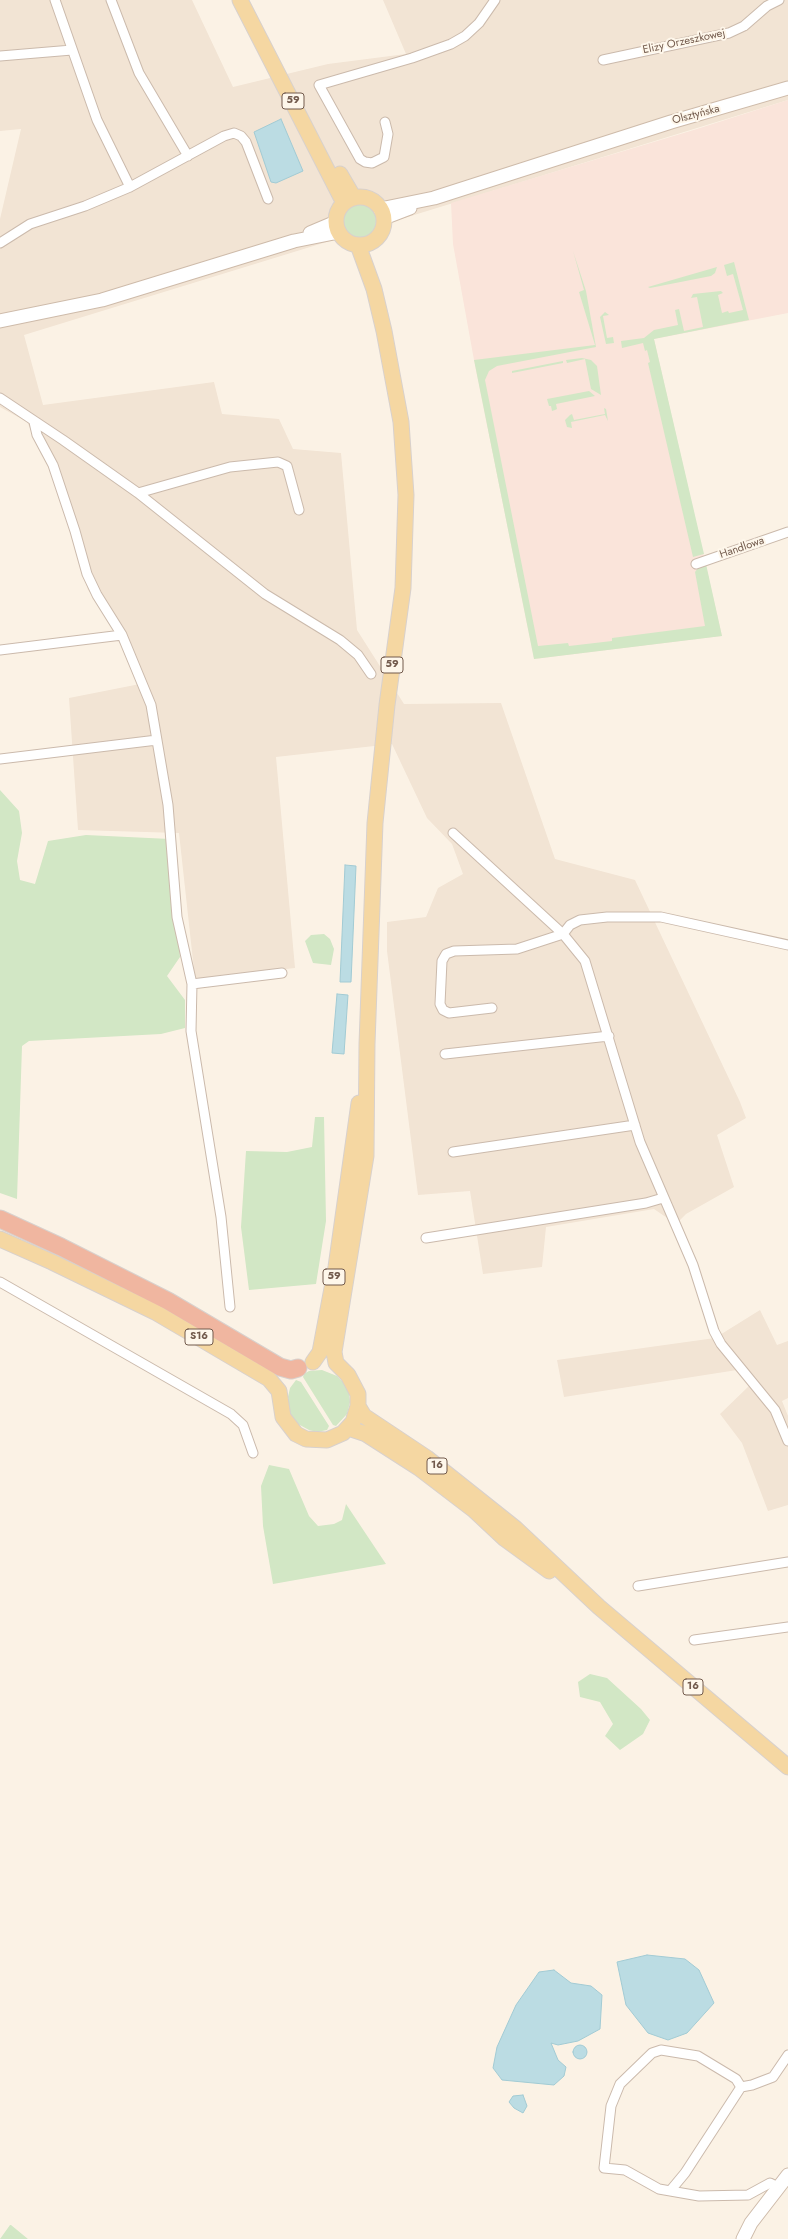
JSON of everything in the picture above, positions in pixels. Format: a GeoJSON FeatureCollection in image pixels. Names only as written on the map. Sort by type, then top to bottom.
{"type":"FeatureCollection","features":[{"type":"Feature","properties":{"kind":"highway","name":"S16"},"geometry":{"type":"LineString","coordinates":[[0,1219],[61,1246],[168,1301],[280,1367],[291,1370],[305,1365]]}},
{"type":"Feature","properties":{"kind":"main road","name":"59"},"geometry":{"type":"LineString","coordinates":[[240,0],[349,201]]}},
{"type":"Feature","properties":{"kind":"main road","name":"59"},"geometry":{"type":"LineString","coordinates":[[250,0],[333,161],[349,201]]}},
{"type":"Feature","properties":{"kind":"main road"},"geometry":{"type":"LineString","coordinates":[[360,197],[372,200],[382,213],[381,232],[364,243],[347,241],[338,227],[338,212],[349,201],[360,197]]}},
{"type":"Feature","properties":{"kind":"main road","name":"59"},"geometry":{"type":"LineString","coordinates":[[340,1368],[334,1358],[334,1352],[366,1156],[367,1044],[375,823],[387,705],[403,588],[406,529],[406,495],[401,422],[384,331],[364,243]]}},
{"type":"Feature","properties":{"kind":"main road","name":"59"},"geometry":{"type":"LineString","coordinates":[[305,1365],[320,1352],[336,1267],[367,1044]]}},
{"type":"Feature","properties":{"kind":"main road","name":"S16"},"geometry":{"type":"LineString","coordinates":[[0,1239],[108,1288],[181,1327],[269,1379],[276,1386],[280,1396]]}},
{"type":"Feature","properties":{"kind":"main road"},"geometry":{"type":"LineString","coordinates":[[331,1364],[340,1368],[355,1384],[358,1394],[358,1406],[353,1422],[337,1437],[327,1440],[306,1439],[296,1434],[283,1418],[280,1396],[288,1377],[305,1365],[331,1364]]}},
{"type":"Feature","properties":{"kind":"main road","name":"16"},"geometry":{"type":"LineString","coordinates":[[358,1406],[364,1416],[428,1458],[515,1528],[598,1607],[788,1767]]}},
{"type":"Feature","properties":{"kind":"main road","name":"16"},"geometry":{"type":"LineString","coordinates":[[348,1428],[366,1434],[419,1468],[474,1510],[505,1539],[598,1607]]}},
{"type":"Feature","properties":{"kind":"street"},"geometry":{"type":"LineString","coordinates":[[55,0],[97,120],[130,187]]}},
{"type":"Feature","properties":{"kind":"street"},"geometry":{"type":"LineString","coordinates":[[111,0],[139,73],[188,156]]}},
{"type":"Feature","properties":{"kind":"street"},"geometry":{"type":"LineString","coordinates":[[385,122],[388,134],[384,157],[372,163],[365,162],[360,159],[319,85],[412,58],[451,44],[465,36],[479,23],[495,0]]}},
{"type":"Feature","properties":{"kind":"street","name":"Elizy Orzeszkowej"},"geometry":{"type":"LineString","coordinates":[[603,60],[729,33],[744,26],[767,6],[779,0]]}},
{"type":"Feature","properties":{"kind":"street"},"geometry":{"type":"LineString","coordinates":[[0,56],[72,50]]}},
{"type":"Feature","properties":{"kind":"street","name":"Olsztyńska"},"geometry":{"type":"LineString","coordinates":[[382,213],[434,198],[671,122],[788,88]]}},
{"type":"Feature","properties":{"kind":"street"},"geometry":{"type":"LineString","coordinates":[[0,243],[30,224],[86,206],[130,187],[224,136],[234,133],[241,136],[246,142],[268,199]]}},
{"type":"Feature","properties":{"kind":"street"},"geometry":{"type":"LineString","coordinates":[[0,322],[102,300],[338,227]]}},
{"type":"Feature","properties":{"kind":"street"},"geometry":{"type":"LineString","coordinates":[[0,398],[138,493],[265,594],[340,640],[358,655],[371,674]]}},
{"type":"Feature","properties":{"kind":"street"},"geometry":{"type":"LineString","coordinates":[[34,422],[36,436],[53,465],[75,531],[87,574],[97,595],[122,635],[152,705],[168,805],[178,917],[192,984],[191,1031],[220,1217],[230,1307]]}},
{"type":"Feature","properties":{"kind":"street"},"geometry":{"type":"LineString","coordinates":[[138,493],[230,467],[278,462],[287,466],[299,510]]}},
{"type":"Feature","properties":{"kind":"street","name":"Handlowa"},"geometry":{"type":"LineString","coordinates":[[696,564],[788,532]]}},
{"type":"Feature","properties":{"kind":"street"},"geometry":{"type":"LineString","coordinates":[[0,650],[122,635]]}},
{"type":"Feature","properties":{"kind":"street"},"geometry":{"type":"LineString","coordinates":[[0,758],[157,740]]}},
{"type":"Feature","properties":{"kind":"street"},"geometry":{"type":"LineString","coordinates":[[453,832],[563,934],[585,961],[640,1142],[693,1265],[714,1331],[721,1344],[775,1410],[788,1441]]}},
{"type":"Feature","properties":{"kind":"street"},"geometry":{"type":"LineString","coordinates":[[492,1008],[449,1013],[443,1010],[440,1004],[442,961],[446,954],[454,951],[517,948],[563,934],[570,925],[580,920],[607,917],[648,917],[671,919],[788,946]]}},
{"type":"Feature","properties":{"kind":"street"},"geometry":{"type":"LineString","coordinates":[[192,984],[282,973]]}},
{"type":"Feature","properties":{"kind":"street"},"geometry":{"type":"LineString","coordinates":[[445,1054],[609,1036]]}},
{"type":"Feature","properties":{"kind":"street"},"geometry":{"type":"LineString","coordinates":[[453,1152],[635,1125]]}},
{"type":"Feature","properties":{"kind":"street"},"geometry":{"type":"LineString","coordinates":[[426,1238],[646,1203],[663,1198]]}},
{"type":"Feature","properties":{"kind":"street"},"geometry":{"type":"LineString","coordinates":[[0,1282],[231,1414],[243,1425],[253,1453]]}},
{"type":"Feature","properties":{"kind":"street"},"geometry":{"type":"LineString","coordinates":[[638,1586],[788,1562]]}},
{"type":"Feature","properties":{"kind":"street"},"geometry":{"type":"LineString","coordinates":[[694,1640],[788,1627]]}},
{"type":"Feature","properties":{"kind":"street"},"geometry":{"type":"LineString","coordinates":[[741,2087],[736,2079],[698,2056],[661,2050],[652,2053],[620,2084],[611,2106],[604,2168],[625,2170],[658,2189],[699,2196],[748,2195],[770,2183],[778,2187]]}},
{"type":"Feature","properties":{"kind":"street"},"geometry":{"type":"LineString","coordinates":[[670,2191],[685,2173],[741,2087],[752,2085],[773,2077],[788,2055]]}},
{"type":"Feature","properties":{"kind":"street"},"geometry":{"type":"LineString","coordinates":[[743,2239],[751,2223],[788,2175]]}},
{"type":"Feature","properties":{"kind":"shaded area"},"geometry":{"type":"Polygon","coordinates":[[[0,0],[192,0],[233,87],[328,64],[406,54],[383,0],[788,0],[788,100],[24,335],[43,405],[214,382],[222,414],[279,419],[293,449],[341,453],[357,630],[404,704],[501,703],[555,859],[635,880],[740,1102],[746,1118],[717,1135],[734,1187],[686,1214],[676,1224],[654,1209],[546,1227],[542,1267],[483,1274],[470,1191],[418,1195],[387,951],[387,922],[426,917],[438,888],[463,874],[452,844],[427,818],[392,744],[276,757],[295,968],[195,979],[179,833],[78,830],[69,698],[145,683],[124,636],[88,590],[54,476],[27,422],[0,407],[0,219],[21,129],[0,131],[0,0]]]}},
{"type":"Feature","properties":{"kind":"shaded area"},"geometry":{"type":"Polygon","coordinates":[[[788,100],[788,313],[654,339],[722,636],[534,659],[474,360],[453,244],[451,203],[788,100]]]}},
{"type":"Feature","properties":{"kind":"shaded area"},"geometry":{"type":"Polygon","coordinates":[[[760,1310],[777,1345],[788,1341],[788,1398],[782,1401],[788,1416],[788,1505],[768,1511],[742,1443],[720,1414],[750,1385],[737,1370],[564,1397],[557,1360],[715,1338],[760,1310]]]}},
{"type":"Feature","properties":{"kind":"green space"},"geometry":{"type":"Polygon","coordinates":[[[362,204],[369,206],[374,211],[376,221],[374,231],[369,236],[356,238],[349,236],[344,231],[342,218],[344,211],[349,206],[362,204]]]}},
{"type":"Feature","properties":{"kind":"green space"},"geometry":{"type":"Polygon","coordinates":[[[573,251],[586,291],[596,347],[497,366],[489,371],[485,380],[538,646],[568,643],[569,646],[612,641],[612,638],[705,626],[695,572],[698,568],[706,564],[722,636],[534,659],[474,360],[595,345],[579,292],[584,290],[573,251]]]}},
{"type":"Feature","properties":{"kind":"green space"},"geometry":{"type":"Polygon","coordinates":[[[734,262],[749,320],[654,339],[704,554],[693,557],[648,363],[650,362],[647,350],[645,351],[643,343],[622,348],[621,341],[644,338],[654,330],[678,325],[675,310],[679,309],[684,331],[703,327],[697,297],[691,298],[693,294],[721,291],[723,293],[718,295],[722,313],[743,310],[733,274],[727,276],[724,265],[734,262]]]}},
{"type":"Feature","properties":{"kind":"green space"},"geometry":{"type":"Polygon","coordinates":[[[717,267],[715,273],[711,276],[650,288],[648,287],[717,267]]]}},
{"type":"Feature","properties":{"kind":"green space"},"geometry":{"type":"Polygon","coordinates":[[[605,312],[609,315],[603,316],[607,338],[613,337],[614,343],[606,344],[600,317],[605,312]]]}},
{"type":"Feature","properties":{"kind":"green space"},"geometry":{"type":"Polygon","coordinates":[[[582,358],[591,360],[597,366],[601,395],[591,389],[585,359],[567,363],[566,360],[582,358]]]}},
{"type":"Feature","properties":{"kind":"green space"},"geometry":{"type":"Polygon","coordinates":[[[563,361],[563,363],[512,373],[512,371],[563,361]]]}},
{"type":"Feature","properties":{"kind":"green space"},"geometry":{"type":"Polygon","coordinates":[[[589,391],[595,396],[556,404],[557,409],[552,411],[547,399],[589,391]]]}},
{"type":"Feature","properties":{"kind":"green space"},"geometry":{"type":"Polygon","coordinates":[[[604,408],[606,409],[608,421],[605,415],[571,422],[572,428],[567,427],[565,420],[570,415],[572,414],[574,420],[605,414],[604,408]]]}},
{"type":"Feature","properties":{"kind":"green space"},"geometry":{"type":"Polygon","coordinates":[[[0,790],[19,811],[22,833],[17,861],[20,880],[35,884],[48,841],[86,835],[170,839],[180,957],[167,976],[185,1000],[185,1028],[161,1034],[29,1041],[22,1046],[17,1199],[0,1193],[0,790]]]}},
{"type":"Feature","properties":{"kind":"green space"},"geometry":{"type":"Polygon","coordinates":[[[324,934],[330,939],[334,949],[331,965],[313,963],[305,941],[311,935],[324,934]]]}},
{"type":"Feature","properties":{"kind":"green space"},"geometry":{"type":"Polygon","coordinates":[[[315,1117],[324,1117],[326,1221],[316,1284],[249,1290],[241,1227],[246,1151],[287,1152],[312,1147],[315,1117]]]}},
{"type":"Feature","properties":{"kind":"green space"},"geometry":{"type":"Polygon","coordinates":[[[322,1370],[337,1376],[343,1382],[349,1393],[350,1402],[347,1414],[336,1426],[333,1425],[303,1377],[304,1374],[309,1371],[322,1370]]]}},
{"type":"Feature","properties":{"kind":"green space"},"geometry":{"type":"Polygon","coordinates":[[[296,1380],[301,1382],[329,1426],[327,1430],[317,1432],[309,1430],[298,1424],[292,1417],[289,1409],[288,1397],[290,1388],[296,1380]]]}},
{"type":"Feature","properties":{"kind":"green space"},"geometry":{"type":"Polygon","coordinates":[[[269,1465],[289,1469],[309,1516],[318,1526],[334,1524],[342,1520],[346,1504],[386,1564],[273,1584],[263,1526],[261,1486],[269,1465]]]}},
{"type":"Feature","properties":{"kind":"green space"},"geometry":{"type":"Polygon","coordinates":[[[590,1674],[607,1678],[641,1709],[650,1720],[643,1734],[620,1750],[605,1736],[613,1724],[600,1702],[580,1697],[578,1682],[590,1674]]]}},
{"type":"Feature","properties":{"kind":"green space"},"geometry":{"type":"Polygon","coordinates":[[[11,2225],[28,2239],[0,2239],[11,2225]]]}},
{"type":"Feature","properties":{"kind":"water"},"geometry":{"type":"Polygon","coordinates":[[[281,119],[303,171],[276,183],[271,182],[254,132],[281,119]]]}},
{"type":"Feature","properties":{"kind":"water"},"geometry":{"type":"Polygon","coordinates":[[[345,865],[356,866],[351,982],[340,982],[345,865]]]}},
{"type":"Feature","properties":{"kind":"water"},"geometry":{"type":"Polygon","coordinates":[[[337,994],[348,995],[344,1054],[332,1053],[337,994]]]}},
{"type":"Feature","properties":{"kind":"water"},"geometry":{"type":"Polygon","coordinates":[[[647,1955],[685,1959],[699,1970],[714,2003],[687,2033],[668,2040],[648,2033],[626,2005],[617,1962],[647,1955]]]}},
{"type":"Feature","properties":{"kind":"water"},"geometry":{"type":"Polygon","coordinates":[[[554,1970],[571,1983],[591,1986],[602,1995],[600,2029],[578,2041],[558,2045],[551,2043],[558,2060],[566,2067],[564,2076],[554,2085],[502,2080],[493,2068],[497,2047],[516,2005],[539,1972],[554,1970]]]}},
{"type":"Feature","properties":{"kind":"water"},"geometry":{"type":"Polygon","coordinates":[[[577,2045],[583,2045],[587,2049],[587,2055],[583,2059],[577,2059],[573,2055],[573,2049],[577,2045]]]}},
{"type":"Feature","properties":{"kind":"water"},"geometry":{"type":"Polygon","coordinates":[[[523,2095],[527,2106],[523,2113],[514,2108],[509,2102],[513,2096],[523,2095]]]}}]}
